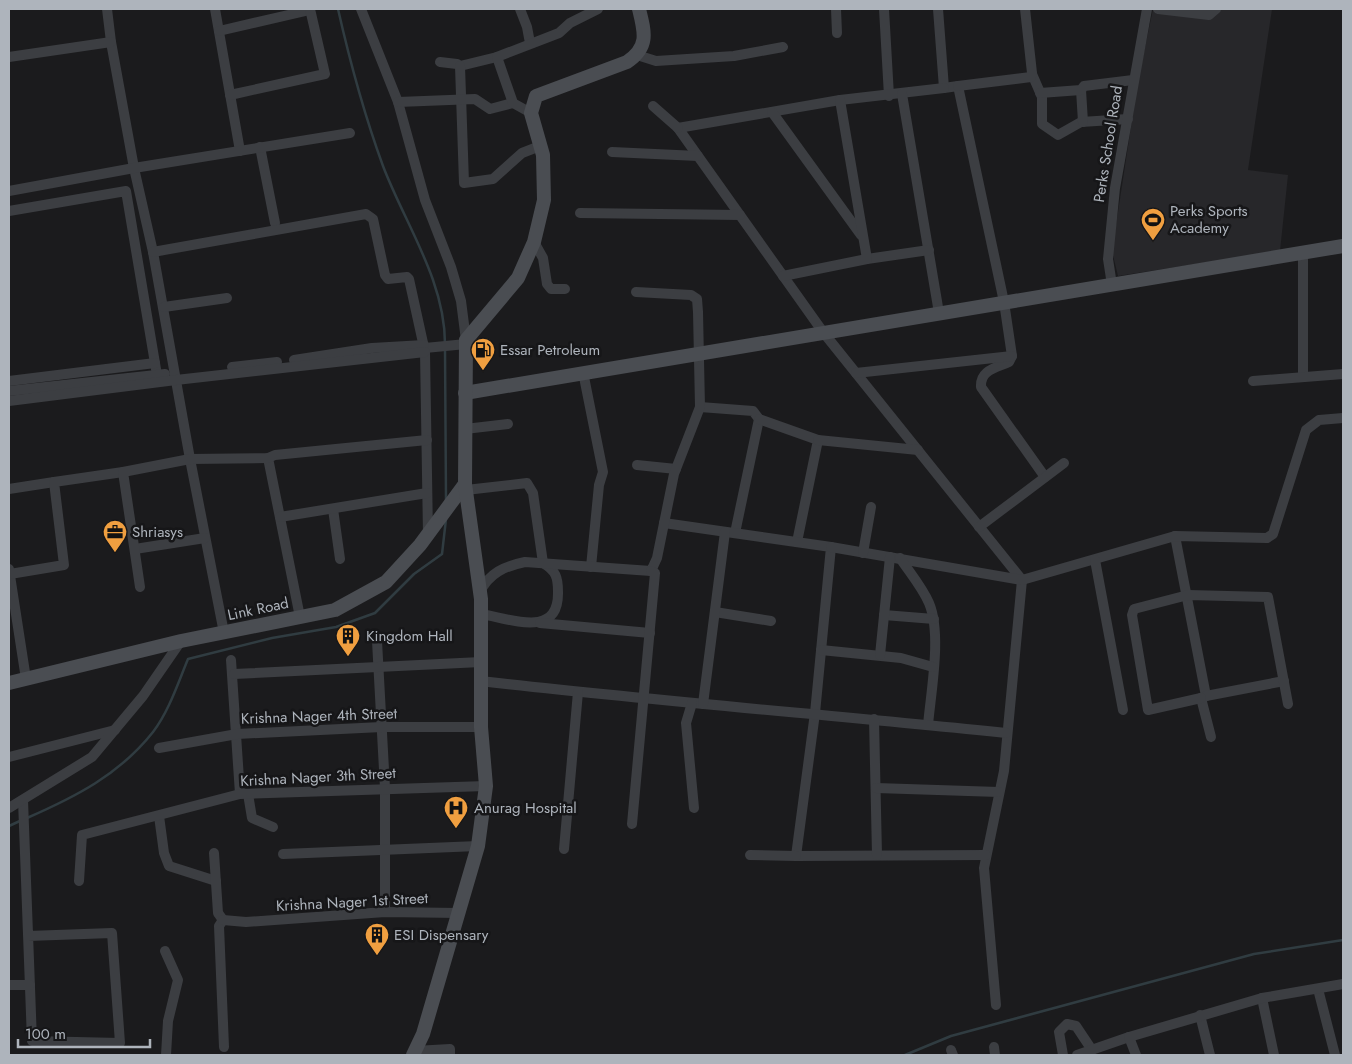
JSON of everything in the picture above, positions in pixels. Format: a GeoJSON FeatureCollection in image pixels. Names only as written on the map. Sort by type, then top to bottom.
{"type":"FeatureCollection","features":[{"type":"Feature","properties":{"kind":"street"},"geometry":{"type":"LineString","coordinates":[[107,9],[111,42],[134,168],[164,307],[190,460],[224,633]]}},
{"type":"Feature","properties":{"kind":"street"},"geometry":{"type":"LineString","coordinates":[[215,9],[240,151]]}},
{"type":"Feature","properties":{"kind":"street"},"geometry":{"type":"LineString","coordinates":[[361,9],[398,102],[425,200],[461,302],[466,342],[463,490],[480,592],[481,727],[486,786],[478,846],[423,1034],[414,1053]]}},
{"type":"Feature","properties":{"kind":"street"},"geometry":{"type":"LineString","coordinates":[[520,9],[527,27],[530,43]]}},
{"type":"Feature","properties":{"kind":"street"},"geometry":{"type":"LineString","coordinates":[[440,62],[460,66],[497,57],[559,33],[570,23],[598,9]]}},
{"type":"Feature","properties":{"kind":"street"},"geometry":{"type":"LineString","coordinates":[[9,402],[175,377],[466,342],[518,278],[534,242],[544,200],[542,155],[531,113],[536,96],[627,62],[637,55],[644,46],[643,26],[639,9]]}},
{"type":"Feature","properties":{"kind":"street"},"geometry":{"type":"LineString","coordinates":[[836,9],[837,33]]}},
{"type":"Feature","properties":{"kind":"street"},"geometry":{"type":"LineString","coordinates":[[884,9],[888,96]]}},
{"type":"Feature","properties":{"kind":"street"},"geometry":{"type":"LineString","coordinates":[[938,9],[944,88]]}},
{"type":"Feature","properties":{"kind":"street"},"geometry":{"type":"LineString","coordinates":[[1025,9],[1032,74],[1040,93],[1042,124],[1058,135],[1084,122],[1128,119]]}},
{"type":"Feature","properties":{"kind":"street","name":"Perks School Road"},"geometry":{"type":"LineString","coordinates":[[1112,285],[1108,259],[1115,188],[1147,9]]}},
{"type":"Feature","properties":{"kind":"street"},"geometry":{"type":"LineString","coordinates":[[1158,9],[1209,15],[1216,9]]}},
{"type":"Feature","properties":{"kind":"street"},"geometry":{"type":"LineString","coordinates":[[219,31],[310,10],[325,74],[230,95]]}},
{"type":"Feature","properties":{"kind":"street"},"geometry":{"type":"LineString","coordinates":[[9,57],[111,42]]}},
{"type":"Feature","properties":{"kind":"street"},"geometry":{"type":"LineString","coordinates":[[637,55],[656,61],[734,56],[783,47]]}},
{"type":"Feature","properties":{"kind":"street"},"geometry":{"type":"LineString","coordinates":[[497,57],[513,103],[531,113]]}},
{"type":"Feature","properties":{"kind":"street"},"geometry":{"type":"LineString","coordinates":[[460,66],[464,183],[493,179],[522,153],[540,146]]}},
{"type":"Feature","properties":{"kind":"street"},"geometry":{"type":"LineString","coordinates":[[678,128],[840,100],[888,96],[1030,77],[1032,74]]}},
{"type":"Feature","properties":{"kind":"street"},"geometry":{"type":"LineString","coordinates":[[1040,93],[1081,90],[1084,86],[1133,80]]}},
{"type":"Feature","properties":{"kind":"street"},"geometry":{"type":"LineString","coordinates":[[958,86],[1004,302],[1012,356],[1009,362],[984,373],[980,378],[980,387],[1045,477]]}},
{"type":"Feature","properties":{"kind":"street"},"geometry":{"type":"LineString","coordinates":[[1081,90],[1084,122]]}},
{"type":"Feature","properties":{"kind":"street"},"geometry":{"type":"LineString","coordinates":[[902,94],[939,313]]}},
{"type":"Feature","properties":{"kind":"street"},"geometry":{"type":"LineString","coordinates":[[398,102],[475,99],[490,109],[513,103]]}},
{"type":"Feature","properties":{"kind":"street"},"geometry":{"type":"LineString","coordinates":[[840,100],[867,259]]}},
{"type":"Feature","properties":{"kind":"street"},"geometry":{"type":"LineString","coordinates":[[653,106],[678,128],[823,332],[1022,580],[1006,733],[1004,772],[984,868],[996,1005]]}},
{"type":"Feature","properties":{"kind":"street"},"geometry":{"type":"LineString","coordinates":[[772,112],[863,238]]}},
{"type":"Feature","properties":{"kind":"street"},"geometry":{"type":"LineString","coordinates":[[9,191],[134,168],[350,133]]}},
{"type":"Feature","properties":{"kind":"street"},"geometry":{"type":"LineString","coordinates":[[260,147],[274,223]]}},
{"type":"Feature","properties":{"kind":"street"},"geometry":{"type":"LineString","coordinates":[[612,152],[698,156]]}},
{"type":"Feature","properties":{"kind":"street"},"geometry":{"type":"LineString","coordinates":[[9,211],[126,191],[157,375]]}},
{"type":"Feature","properties":{"kind":"street"},"geometry":{"type":"LineString","coordinates":[[580,214],[740,215]]}},
{"type":"Feature","properties":{"kind":"street"},"geometry":{"type":"LineString","coordinates":[[153,252],[369,215],[374,222],[385,275],[388,278],[406,277],[409,279],[425,348],[427,494],[432,531]]}},
{"type":"Feature","properties":{"kind":"street"},"geometry":{"type":"LineString","coordinates":[[534,242],[543,258],[547,284],[551,289],[565,289]]}},
{"type":"Feature","properties":{"kind":"street"},"geometry":{"type":"LineString","coordinates":[[465,392],[1343,246]]}},
{"type":"Feature","properties":{"kind":"street"},"geometry":{"type":"LineString","coordinates":[[783,276],[867,259],[929,250]]}},
{"type":"Feature","properties":{"kind":"street"},"geometry":{"type":"LineString","coordinates":[[1303,254],[1303,377]]}},
{"type":"Feature","properties":{"kind":"street"},"geometry":{"type":"LineString","coordinates":[[636,292],[686,294],[697,299],[700,407],[676,469],[657,558],[650,571]]}},
{"type":"Feature","properties":{"kind":"street"},"geometry":{"type":"LineString","coordinates":[[164,307],[227,298]]}},
{"type":"Feature","properties":{"kind":"street"},"geometry":{"type":"LineString","coordinates":[[856,373],[1012,356]]}},
{"type":"Feature","properties":{"kind":"street"},"geometry":{"type":"LineString","coordinates":[[9,381],[155,363]]}},
{"type":"Feature","properties":{"kind":"street"},"geometry":{"type":"LineString","coordinates":[[583,372],[603,472],[599,485],[591,567]]}},
{"type":"Feature","properties":{"kind":"street"},"geometry":{"type":"LineString","coordinates":[[1253,381],[1343,374]]}},
{"type":"Feature","properties":{"kind":"street"},"geometry":{"type":"LineString","coordinates":[[9,390],[157,375],[175,377]]}},
{"type":"Feature","properties":{"kind":"street"},"geometry":{"type":"LineString","coordinates":[[700,407],[753,412],[759,419],[818,440],[918,450]]}},
{"type":"Feature","properties":{"kind":"street"},"geometry":{"type":"LineString","coordinates":[[664,522],[863,552],[1022,580],[1175,536],[1261,540],[1273,534],[1306,430],[1319,420],[1343,418]]}},
{"type":"Feature","properties":{"kind":"street"},"geometry":{"type":"LineString","coordinates":[[703,704],[715,612],[730,532],[759,419]]}},
{"type":"Feature","properties":{"kind":"street"},"geometry":{"type":"LineString","coordinates":[[465,429],[508,424]]}},
{"type":"Feature","properties":{"kind":"street"},"geometry":{"type":"LineString","coordinates":[[9,489],[190,460],[268,458],[275,455],[427,440]]}},
{"type":"Feature","properties":{"kind":"street"},"geometry":{"type":"LineString","coordinates":[[797,542],[818,440]]}},
{"type":"Feature","properties":{"kind":"street"},"geometry":{"type":"LineString","coordinates":[[268,458],[300,617]]}},
{"type":"Feature","properties":{"kind":"street"},"geometry":{"type":"LineString","coordinates":[[979,527],[1064,462]]}},
{"type":"Feature","properties":{"kind":"street"},"geometry":{"type":"LineString","coordinates":[[637,464],[676,469]]}},
{"type":"Feature","properties":{"kind":"street"},"geometry":{"type":"LineString","coordinates":[[123,472],[140,587]]}},
{"type":"Feature","properties":{"kind":"street"},"geometry":{"type":"LineString","coordinates":[[26,679],[9,570],[64,565],[54,482]]}},
{"type":"Feature","properties":{"kind":"street"},"geometry":{"type":"LineString","coordinates":[[463,490],[527,483],[533,492],[543,563],[554,570],[558,594],[557,608],[540,623]]}},
{"type":"Feature","properties":{"kind":"street","name":"Link Road"},"geometry":{"type":"LineString","coordinates":[[9,683],[181,641],[335,610],[386,582],[432,531],[463,490]]}},
{"type":"Feature","properties":{"kind":"street"},"geometry":{"type":"LineString","coordinates":[[280,518],[427,494]]}},
{"type":"Feature","properties":{"kind":"street"},"geometry":{"type":"LineString","coordinates":[[863,552],[871,507]]}},
{"type":"Feature","properties":{"kind":"street"},"geometry":{"type":"LineString","coordinates":[[333,509],[340,559]]}},
{"type":"Feature","properties":{"kind":"street"},"geometry":{"type":"LineString","coordinates":[[1175,536],[1188,595],[1210,737]]}},
{"type":"Feature","properties":{"kind":"street"},"geometry":{"type":"LineString","coordinates":[[135,549],[205,538]]}},
{"type":"Feature","properties":{"kind":"street"},"geometry":{"type":"LineString","coordinates":[[796,856],[814,713],[831,547]]}},
{"type":"Feature","properties":{"kind":"street"},"geometry":{"type":"LineString","coordinates":[[880,655],[884,615],[895,558]]}},
{"type":"Feature","properties":{"kind":"street"},"geometry":{"type":"LineString","coordinates":[[895,558],[922,589],[934,619],[936,633],[928,725]]}},
{"type":"Feature","properties":{"kind":"street"},"geometry":{"type":"LineString","coordinates":[[1095,560],[1123,710]]}},
{"type":"Feature","properties":{"kind":"street"},"geometry":{"type":"LineString","coordinates":[[480,592],[492,574],[508,566],[525,562],[650,571],[655,573],[632,824]]}},
{"type":"Feature","properties":{"kind":"street"},"geometry":{"type":"LineString","coordinates":[[1284,681],[1148,710],[1132,615],[1134,609],[1188,595],[1268,597],[1284,681],[1288,704]]}},
{"type":"Feature","properties":{"kind":"street"},"geometry":{"type":"LineString","coordinates":[[715,612],[771,621]]}},
{"type":"Feature","properties":{"kind":"street"},"geometry":{"type":"LineString","coordinates":[[481,614],[507,618],[525,624],[540,623],[650,633]]}},
{"type":"Feature","properties":{"kind":"street"},"geometry":{"type":"LineString","coordinates":[[884,615],[934,619]]}},
{"type":"Feature","properties":{"kind":"street"},"geometry":{"type":"LineString","coordinates":[[9,808],[92,756],[143,696],[181,641]]}},
{"type":"Feature","properties":{"kind":"street"},"geometry":{"type":"LineString","coordinates":[[376,641],[386,788],[385,912]]}},
{"type":"Feature","properties":{"kind":"street"},"geometry":{"type":"LineString","coordinates":[[821,650],[901,658],[933,667]]}},
{"type":"Feature","properties":{"kind":"street"},"geometry":{"type":"LineString","coordinates":[[231,660],[234,674],[237,734],[244,794],[252,818],[273,828]]}},
{"type":"Feature","properties":{"kind":"street"},"geometry":{"type":"LineString","coordinates":[[234,674],[481,662]]}},
{"type":"Feature","properties":{"kind":"street"},"geometry":{"type":"LineString","coordinates":[[480,681],[642,700],[814,713],[1006,733]]}},
{"type":"Feature","properties":{"kind":"street"},"geometry":{"type":"LineString","coordinates":[[564,849],[578,692]]}},
{"type":"Feature","properties":{"kind":"street"},"geometry":{"type":"LineString","coordinates":[[692,703],[686,723],[694,808]]}},
{"type":"Feature","properties":{"kind":"street"},"geometry":{"type":"LineString","coordinates":[[874,719],[877,855]]}},
{"type":"Feature","properties":{"kind":"street","name":"Krishna Nager 4th Street"},"geometry":{"type":"LineString","coordinates":[[159,748],[237,734],[382,727],[481,727]]}},
{"type":"Feature","properties":{"kind":"street"},"geometry":{"type":"LineString","coordinates":[[9,757],[115,730]]}},
{"type":"Feature","properties":{"kind":"street","name":"Krishna Nager 3th Street"},"geometry":{"type":"LineString","coordinates":[[79,881],[82,835],[244,794],[486,786]]}},
{"type":"Feature","properties":{"kind":"street"},"geometry":{"type":"LineString","coordinates":[[876,788],[999,792]]}},
{"type":"Feature","properties":{"kind":"street"},"geometry":{"type":"LineString","coordinates":[[23,800],[28,936],[30,985],[32,1041],[120,1043],[112,933],[28,936]]}},
{"type":"Feature","properties":{"kind":"street"},"geometry":{"type":"LineString","coordinates":[[159,816],[164,853],[169,866],[216,882]]}},
{"type":"Feature","properties":{"kind":"street"},"geometry":{"type":"LineString","coordinates":[[283,854],[478,846]]}},
{"type":"Feature","properties":{"kind":"street"},"geometry":{"type":"LineString","coordinates":[[214,853],[218,913],[223,920],[219,926],[224,1047]]}},
{"type":"Feature","properties":{"kind":"street"},"geometry":{"type":"LineString","coordinates":[[750,855],[986,855]]}},
{"type":"Feature","properties":{"kind":"street","name":"Krishna Nager 1st Street"},"geometry":{"type":"LineString","coordinates":[[223,920],[246,922],[385,912],[459,913]]}},
{"type":"Feature","properties":{"kind":"street"},"geometry":{"type":"LineString","coordinates":[[165,952],[178,980],[168,1021],[166,1055]]}},
{"type":"Feature","properties":{"kind":"street"},"geometry":{"type":"LineString","coordinates":[[1077,1055],[1200,1015],[1262,998],[1343,984]]}},
{"type":"Feature","properties":{"kind":"street"},"geometry":{"type":"LineString","coordinates":[[9,985],[30,985]]}},
{"type":"Feature","properties":{"kind":"street"},"geometry":{"type":"LineString","coordinates":[[1318,989],[1335,1055]]}},
{"type":"Feature","properties":{"kind":"street"},"geometry":{"type":"LineString","coordinates":[[1262,998],[1274,1055]]}},
{"type":"Feature","properties":{"kind":"street"},"geometry":{"type":"LineString","coordinates":[[1200,1015],[1210,1055]]}},
{"type":"Feature","properties":{"kind":"street"},"geometry":{"type":"LineString","coordinates":[[1063,1055],[1059,1032],[1067,1024],[1076,1026],[1092,1050]]}},
{"type":"Feature","properties":{"kind":"street"},"geometry":{"type":"LineString","coordinates":[[1130,1037],[1136,1055]]}},
{"type":"Feature","properties":{"kind":"street"},"geometry":{"type":"LineString","coordinates":[[414,1053],[450,1050],[450,1055]]}},
{"type":"Feature","properties":{"kind":"shaded area"},"geometry":{"type":"Polygon","coordinates":[[[1153,9],[1272,9],[1248,170],[1288,175],[1280,251],[1118,276],[1112,251],[1138,81],[1153,9]]]}},
{"type":"Feature","properties":{"kind":"waterway"},"geometry":{"type":"LineString","coordinates":[[338,9],[347,49],[376,146],[392,188],[431,275],[443,320],[445,344]]}},
{"type":"Feature","properties":{"kind":"waterway"},"geometry":{"type":"LineString","coordinates":[[445,349],[446,501]]}},
{"type":"Feature","properties":{"kind":"waterway"},"geometry":{"type":"LineString","coordinates":[[27,818],[79,793],[126,761],[159,724],[173,697],[188,659],[272,638],[336,627],[375,613],[414,574],[442,554],[446,519]]}},
{"type":"Feature","properties":{"kind":"waterway"},"geometry":{"type":"LineString","coordinates":[[9,826],[22,820]]}},
{"type":"Feature","properties":{"kind":"waterway"},"geometry":{"type":"LineString","coordinates":[[905,1055],[951,1036],[1254,954],[1343,940]]}},
{"type":"Feature","properties":{"kind":"place","name":"Perks Sports Academy"},"geometry":{"type":"Point","coordinates":[1153,241]}},
{"type":"Feature","properties":{"kind":"place","name":"Essar Petroleum"},"geometry":{"type":"Point","coordinates":[483,371]}},
{"type":"Feature","properties":{"kind":"place","name":"Shriasys"},"geometry":{"type":"Point","coordinates":[115,553]}},
{"type":"Feature","properties":{"kind":"place","name":"Kingdom Hall"},"geometry":{"type":"Point","coordinates":[348,657]}},
{"type":"Feature","properties":{"kind":"place","name":"Anurag Hospital"},"geometry":{"type":"Point","coordinates":[456,829]}},
{"type":"Feature","properties":{"kind":"place","name":"ESI Dispensary"},"geometry":{"type":"Point","coordinates":[377,956]}}]}
